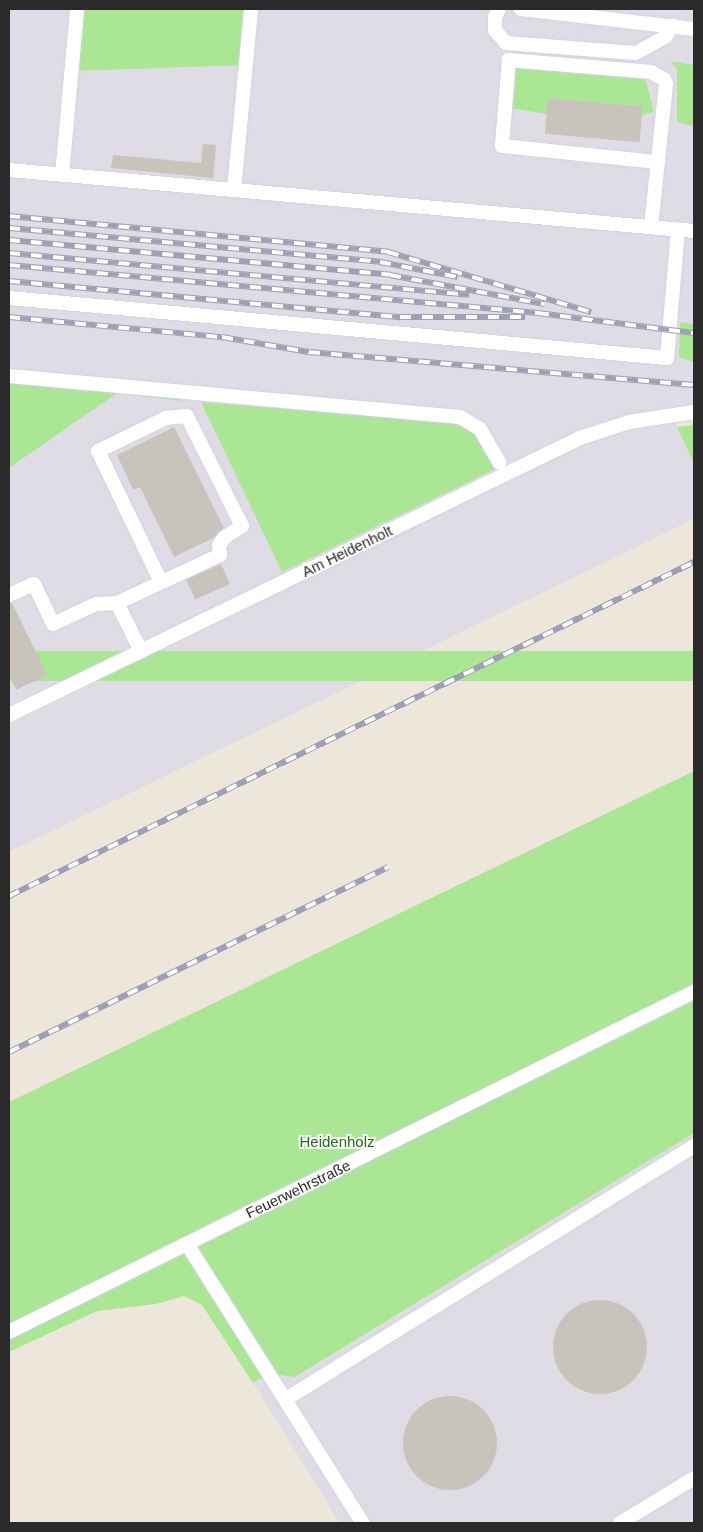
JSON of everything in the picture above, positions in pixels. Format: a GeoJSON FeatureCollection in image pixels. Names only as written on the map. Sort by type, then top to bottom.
{"type":"FeatureCollection","features":[{"type":"Feature","properties":{"kind":"street"},"geometry":{"type":"LineString","coordinates":[[62,175],[77,9]]}},
{"type":"Feature","properties":{"kind":"street"},"geometry":{"type":"LineString","coordinates":[[234,190],[251,9]]}},
{"type":"Feature","properties":{"kind":"street"},"geometry":{"type":"LineString","coordinates":[[499,9],[495,17],[495,30],[506,42],[515,43],[636,53],[665,37],[672,25]]}},
{"type":"Feature","properties":{"kind":"street"},"geometry":{"type":"LineString","coordinates":[[521,9],[694,29]]}},
{"type":"Feature","properties":{"kind":"street"},"geometry":{"type":"LineString","coordinates":[[651,227],[656,189],[666,84],[659,73],[508,60],[502,146],[658,162]]}},
{"type":"Feature","properties":{"kind":"street"},"geometry":{"type":"LineString","coordinates":[[9,170],[694,230]]}},
{"type":"Feature","properties":{"kind":"street"},"geometry":{"type":"LineString","coordinates":[[9,298],[667,358],[678,229]]}},
{"type":"Feature","properties":{"kind":"street"},"geometry":{"type":"LineString","coordinates":[[9,376],[460,417],[480,429],[500,463]]}},
{"type":"Feature","properties":{"kind":"street","name":"Am Heidenholt"},"geometry":{"type":"LineString","coordinates":[[9,715],[580,438],[629,422],[694,412]]}},
{"type":"Feature","properties":{"kind":"street"},"geometry":{"type":"LineString","coordinates":[[9,595],[34,584],[53,624],[96,604],[117,603],[220,554],[219,545],[224,538],[242,526],[187,416],[166,418],[98,451],[161,582]]}},
{"type":"Feature","properties":{"kind":"street"},"geometry":{"type":"LineString","coordinates":[[117,603],[141,651]]}},
{"type":"Feature","properties":{"kind":"street","name":"Feuerwehrstraße"},"geometry":{"type":"LineString","coordinates":[[9,1332],[694,992]]}},
{"type":"Feature","properties":{"kind":"street"},"geometry":{"type":"LineString","coordinates":[[286,1399],[694,1146]]}},
{"type":"Feature","properties":{"kind":"street"},"geometry":{"type":"LineString","coordinates":[[187,1244],[363,1523]]}},
{"type":"Feature","properties":{"kind":"street"},"geometry":{"type":"LineString","coordinates":[[620,1523],[694,1478]]}},
{"type":"Feature","properties":{"kind":"shaded area"},"geometry":{"type":"Polygon","coordinates":[[[9,9],[694,9],[694,406],[643,413],[548,447],[9,706],[9,9]]]}},
{"type":"Feature","properties":{"kind":"shaded area"},"geometry":{"type":"Polygon","coordinates":[[[674,420],[694,463],[694,519],[9,852],[9,725],[582,444],[623,429],[674,420]]]}},
{"type":"Feature","properties":{"kind":"shaded area"},"geometry":{"type":"Polygon","coordinates":[[[694,1133],[694,1523],[340,1523],[253,1383],[267,1374],[296,1377],[694,1133]]]}},
{"type":"Feature","properties":{"kind":"green space"},"geometry":{"type":"Polygon","coordinates":[[[77,9],[251,9],[246,65],[71,71],[77,9]]]}},
{"type":"Feature","properties":{"kind":"green space"},"geometry":{"type":"Polygon","coordinates":[[[670,61],[694,65],[694,126],[677,122],[677,69],[670,61]]]}},
{"type":"Feature","properties":{"kind":"green space"},"geometry":{"type":"Polygon","coordinates":[[[512,64],[645,77],[654,112],[642,115],[642,106],[548,98],[547,114],[510,108],[512,64]]]}},
{"type":"Feature","properties":{"kind":"green space"},"geometry":{"type":"Polygon","coordinates":[[[680,322],[694,324],[694,362],[679,357],[680,322]]]}},
{"type":"Feature","properties":{"kind":"green space"},"geometry":{"type":"Polygon","coordinates":[[[9,382],[179,395],[182,401],[117,393],[9,468],[9,382]]]}},
{"type":"Feature","properties":{"kind":"green space"},"geometry":{"type":"Polygon","coordinates":[[[201,402],[460,423],[479,436],[495,469],[282,572],[201,402]]]}},
{"type":"Feature","properties":{"kind":"green space"},"geometry":{"type":"Polygon","coordinates":[[[694,425],[694,463],[677,427],[694,425]]]}},
{"type":"Feature","properties":{"kind":"green space"},"geometry":{"type":"Polygon","coordinates":[[[9,651],[694,651],[694,681],[9,681],[9,651]]]}},
{"type":"Feature","properties":{"kind":"green space","name":"Heidenholz"},"geometry":{"type":"Polygon","coordinates":[[[694,771],[694,1133],[295,1377],[272,1374],[187,1239],[9,1327],[9,1102],[694,771]]]}},
{"type":"Feature","properties":{"kind":"green space"},"geometry":{"type":"Polygon","coordinates":[[[189,1250],[266,1375],[253,1383],[202,1305],[184,1296],[156,1304],[97,1311],[9,1352],[9,1338],[189,1250]]]}},
{"type":"Feature","properties":{"kind":"building"},"geometry":{"type":"Polygon","coordinates":[[[548,98],[643,106],[640,142],[545,134],[548,98]]]}},
{"type":"Feature","properties":{"kind":"building"},"geometry":{"type":"Polygon","coordinates":[[[203,144],[216,145],[213,178],[111,168],[113,155],[201,163],[203,144]]]}},
{"type":"Feature","properties":{"kind":"building"},"geometry":{"type":"Polygon","coordinates":[[[174,427],[224,528],[213,538],[174,557],[140,487],[133,490],[117,455],[174,427]]]}},
{"type":"Feature","properties":{"kind":"building"},"geometry":{"type":"Polygon","coordinates":[[[221,564],[230,584],[195,600],[186,579],[221,564]]]}},
{"type":"Feature","properties":{"kind":"building"},"geometry":{"type":"Polygon","coordinates":[[[12,603],[47,675],[16,690],[9,674],[9,604],[12,603]]]}},
{"type":"Feature","properties":{"kind":"building"},"geometry":{"type":"Polygon","coordinates":[[[600,1300],[618,1303],[633,1314],[644,1329],[647,1347],[644,1365],[633,1380],[618,1391],[600,1394],[582,1391],[567,1380],[556,1365],[553,1347],[556,1329],[567,1314],[582,1303],[600,1300]]]}},
{"type":"Feature","properties":{"kind":"building"},"geometry":{"type":"Polygon","coordinates":[[[450,1396],[468,1399],[483,1410],[494,1425],[497,1443],[494,1461],[483,1476],[468,1487],[450,1490],[432,1487],[417,1476],[406,1461],[403,1443],[406,1425],[417,1410],[432,1399],[450,1396]]]}},
{"type":"Feature","properties":{"kind":"railway"},"geometry":{"type":"LineString","coordinates":[[9,216],[388,252],[591,312]]}},
{"type":"Feature","properties":{"kind":"railway"},"geometry":{"type":"LineString","coordinates":[[9,228],[380,262],[458,277]]}},
{"type":"Feature","properties":{"kind":"railway"},"geometry":{"type":"LineString","coordinates":[[9,240],[390,275],[544,304]]}},
{"type":"Feature","properties":{"kind":"railway"},"geometry":{"type":"LineString","coordinates":[[9,253],[469,295]]}},
{"type":"Feature","properties":{"kind":"railway"},"geometry":{"type":"LineString","coordinates":[[9,265],[538,313],[694,333]]}},
{"type":"Feature","properties":{"kind":"railway"},"geometry":{"type":"LineString","coordinates":[[9,281],[400,317],[525,317]]}},
{"type":"Feature","properties":{"kind":"railway"},"geometry":{"type":"LineString","coordinates":[[9,317],[222,337],[309,352],[694,385]]}},
{"type":"Feature","properties":{"kind":"railway"},"geometry":{"type":"LineString","coordinates":[[9,896],[694,562]]}},
{"type":"Feature","properties":{"kind":"railway"},"geometry":{"type":"LineString","coordinates":[[9,1052],[388,867]]}}]}
